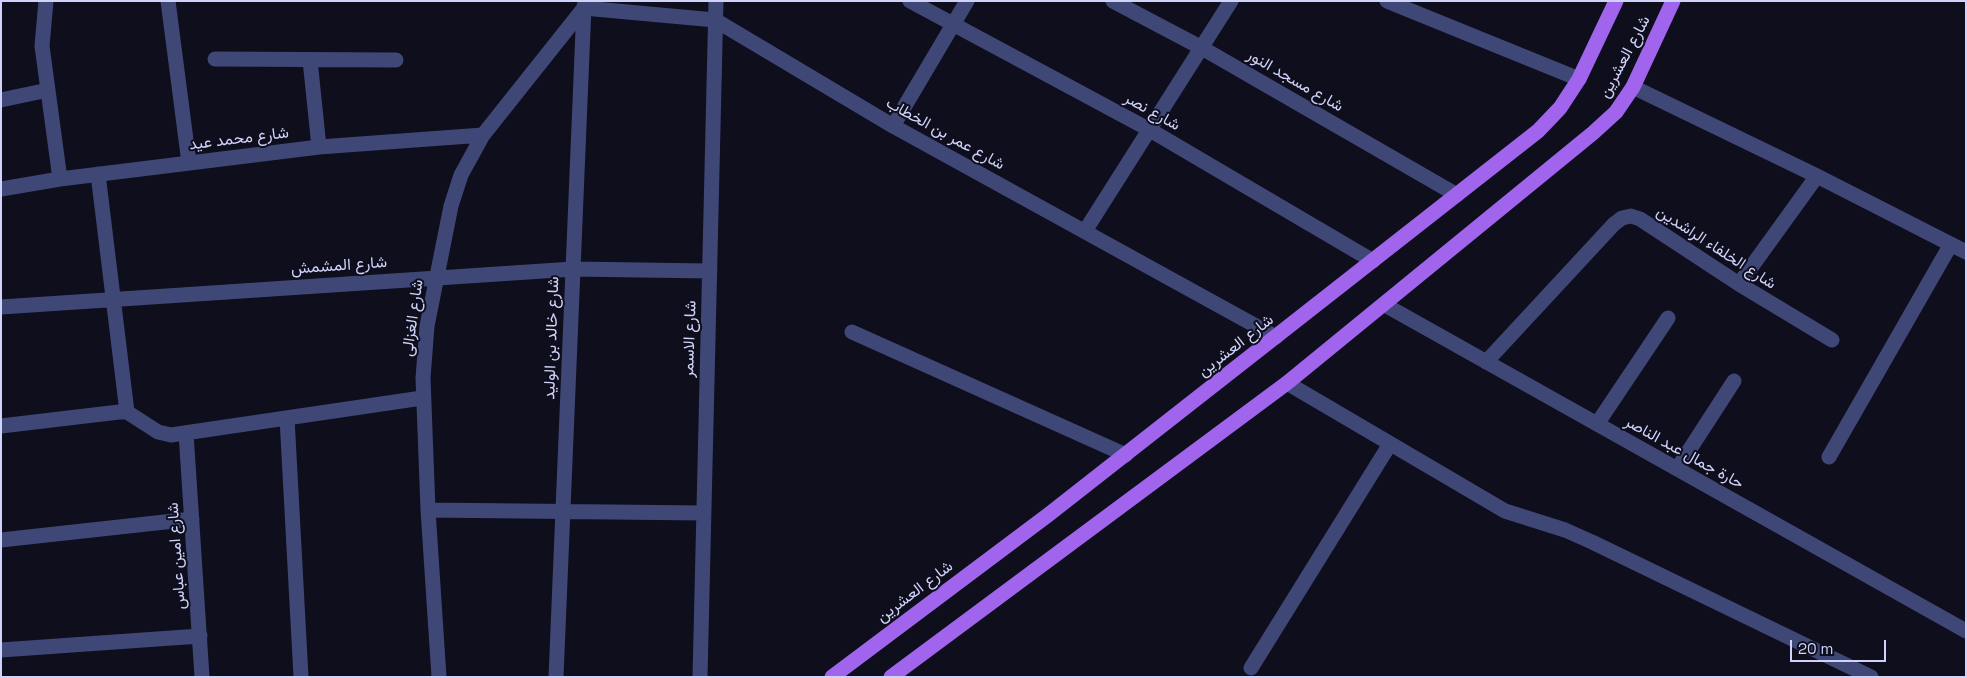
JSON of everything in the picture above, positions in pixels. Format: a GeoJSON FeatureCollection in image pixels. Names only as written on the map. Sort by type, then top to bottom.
{"type":"FeatureCollection","features":[{"type":"Feature","properties":{"kind":"main road","name":"شارع العشرين"},"geometry":{"type":"LineString","coordinates":[[832,677],[1126,455],[1538,131],[1560,108],[1579,79],[1616,1]]}},
{"type":"Feature","properties":{"kind":"main road","name":"شارع العشرين"},"geometry":{"type":"LineString","coordinates":[[891,677],[1287,383],[1593,133],[1616,112],[1633,86],[1673,1]]}},
{"type":"Feature","properties":{"kind":"street"},"geometry":{"type":"LineString","coordinates":[[46,1],[42,46],[60,179]]}},
{"type":"Feature","properties":{"kind":"street"},"geometry":{"type":"LineString","coordinates":[[168,1],[189,163]]}},
{"type":"Feature","properties":{"kind":"street","name":"شارع الاسمر"},"geometry":{"type":"LineString","coordinates":[[700,677],[716,1]]}},
{"type":"Feature","properties":{"kind":"street","name":"شارع نصر"},"geometry":{"type":"LineString","coordinates":[[910,1],[1150,130],[1373,261]]}},
{"type":"Feature","properties":{"kind":"street"},"geometry":{"type":"LineString","coordinates":[[893,126],[967,1]]}},
{"type":"Feature","properties":{"kind":"street","name":"شارع مسجد النور"},"geometry":{"type":"LineString","coordinates":[[1114,1],[1202,48],[1457,195]]}},
{"type":"Feature","properties":{"kind":"street"},"geometry":{"type":"LineString","coordinates":[[1085,232],[1231,1]]}},
{"type":"Feature","properties":{"kind":"street"},"geometry":{"type":"LineString","coordinates":[[1387,1],[1579,79]]}},
{"type":"Feature","properties":{"kind":"street","name":"شارع عمر بن الخطاب"},"geometry":{"type":"LineString","coordinates":[[584,5],[715,20],[893,126],[1276,337]]}},
{"type":"Feature","properties":{"kind":"street","name":"شارع الغزالى"},"geometry":{"type":"LineString","coordinates":[[439,677],[422,398],[427,326],[451,206],[458,183],[483,135],[584,5]]}},
{"type":"Feature","properties":{"kind":"street","name":"شارع خالد بن الوليد"},"geometry":{"type":"LineString","coordinates":[[556,677],[584,5]]}},
{"type":"Feature","properties":{"kind":"street"},"geometry":{"type":"LineString","coordinates":[[215,59],[396,60]]}},
{"type":"Feature","properties":{"kind":"street"},"geometry":{"type":"LineString","coordinates":[[310,60],[319,147]]}},
{"type":"Feature","properties":{"kind":"street"},"geometry":{"type":"LineString","coordinates":[[1633,86],[1817,176],[1966,252]]}},
{"type":"Feature","properties":{"kind":"street"},"geometry":{"type":"LineString","coordinates":[[1,100],[48,90]]}},
{"type":"Feature","properties":{"kind":"street","name":"شارع محمد عيد"},"geometry":{"type":"LineString","coordinates":[[1,190],[60,179],[319,147],[483,135]]}},
{"type":"Feature","properties":{"kind":"street"},"geometry":{"type":"LineString","coordinates":[[98,174],[126,412]]}},
{"type":"Feature","properties":{"kind":"street"},"geometry":{"type":"LineString","coordinates":[[1739,284],[1817,176]]}},
{"type":"Feature","properties":{"kind":"street","name":"شارع الخلفاء الراشدين"},"geometry":{"type":"LineString","coordinates":[[1486,362],[1614,224],[1622,218],[1631,216],[1640,219],[1739,284],[1832,340]]}},
{"type":"Feature","properties":{"kind":"street"},"geometry":{"type":"LineString","coordinates":[[1829,457],[1952,244]]}},
{"type":"Feature","properties":{"kind":"street","name":"شارع المشمش"},"geometry":{"type":"LineString","coordinates":[[1,307],[573,269],[710,271]]}},
{"type":"Feature","properties":{"kind":"street","name":"حارة جمال عبد الناصر"},"geometry":{"type":"LineString","coordinates":[[1384,305],[1966,631]]}},
{"type":"Feature","properties":{"kind":"street"},"geometry":{"type":"LineString","coordinates":[[1597,424],[1668,318]]}},
{"type":"Feature","properties":{"kind":"street"},"geometry":{"type":"LineString","coordinates":[[852,332],[1126,455]]}},
{"type":"Feature","properties":{"kind":"street"},"geometry":{"type":"LineString","coordinates":[[1677,469],[1734,381]]}},
{"type":"Feature","properties":{"kind":"street"},"geometry":{"type":"LineString","coordinates":[[1287,383],[1505,511],[1565,530],[1592,542],[1872,677]]}},
{"type":"Feature","properties":{"kind":"street"},"geometry":{"type":"LineString","coordinates":[[1,426],[126,412],[158,432],[171,435],[422,398]]}},
{"type":"Feature","properties":{"kind":"street"},"geometry":{"type":"LineString","coordinates":[[287,418],[301,677]]}},
{"type":"Feature","properties":{"kind":"street","name":"شارع امين عباس"},"geometry":{"type":"LineString","coordinates":[[186,433],[202,677]]}},
{"type":"Feature","properties":{"kind":"street"},"geometry":{"type":"LineString","coordinates":[[1251,668],[1390,444]]}},
{"type":"Feature","properties":{"kind":"street"},"geometry":{"type":"LineString","coordinates":[[428,510],[703,513]]}},
{"type":"Feature","properties":{"kind":"street"},"geometry":{"type":"LineString","coordinates":[[1,540],[192,519]]}},
{"type":"Feature","properties":{"kind":"street"},"geometry":{"type":"LineString","coordinates":[[1,650],[200,636]]}}]}
